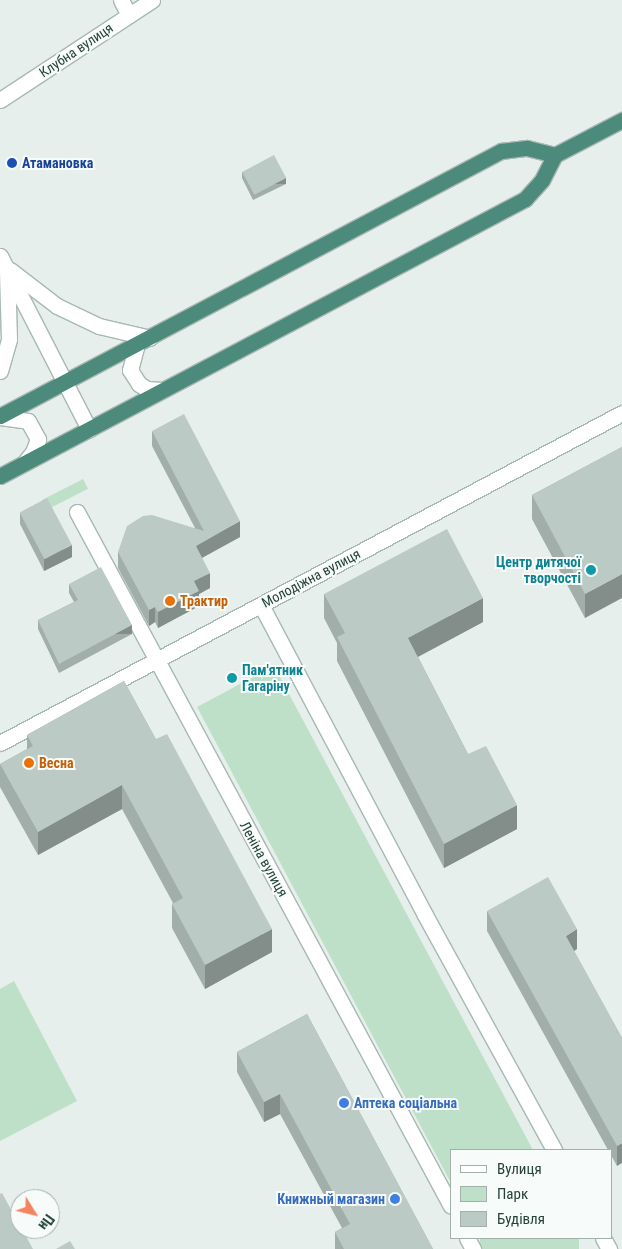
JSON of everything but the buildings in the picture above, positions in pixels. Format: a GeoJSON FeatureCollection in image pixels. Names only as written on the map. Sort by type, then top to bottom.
{"type":"FeatureCollection","features":[{"type":"Feature","properties":{"kind":"highway"},"geometry":{"type":"LineString","coordinates":[[0,476],[525,199],[542,180],[555,155],[622,120]]}},
{"type":"Feature","properties":{"kind":"highway"},"geometry":{"type":"LineString","coordinates":[[0,417],[501,151],[527,148],[555,155]]}},
{"type":"Feature","properties":{"kind":"street"},"geometry":{"type":"LineString","coordinates":[[121,0],[129,15]]}},
{"type":"Feature","properties":{"kind":"street","name":"Клубна вулиця"},"geometry":{"type":"LineString","coordinates":[[0,100],[152,0]]}},
{"type":"Feature","properties":{"kind":"street"},"geometry":{"type":"LineString","coordinates":[[3,262],[57,306],[99,326],[144,341],[130,370],[139,384],[147,389],[162,390]]}},
{"type":"Feature","properties":{"kind":"street"},"geometry":{"type":"LineString","coordinates":[[0,371],[9,339],[3,262]]}},
{"type":"Feature","properties":{"kind":"street"},"geometry":{"type":"LineString","coordinates":[[3,262],[89,429]]}},
{"type":"Feature","properties":{"kind":"street","name":"Молодіжна вулиця"},"geometry":{"type":"LineString","coordinates":[[0,743],[622,413]]}},
{"type":"Feature","properties":{"kind":"street"},"geometry":{"type":"LineString","coordinates":[[0,417],[28,421],[38,438],[33,452],[24,463]]}},
{"type":"Feature","properties":{"kind":"street","name":"Леніна вулиця"},"geometry":{"type":"LineString","coordinates":[[77,512],[155,661],[450,1204]]}},
{"type":"Feature","properties":{"kind":"street"},"geometry":{"type":"LineString","coordinates":[[261,605],[425,915],[553,1149]]}},
{"type":"Feature","properties":{"kind":"green space"},"geometry":{"type":"Polygon","coordinates":[[[83,479],[88,489],[47,510],[42,500],[83,479]]]}},
{"type":"Feature","properties":{"kind":"green space"},"geometry":{"type":"Polygon","coordinates":[[[274,666],[532,1149],[450,1149],[450,1181],[197,707],[274,666]]]}},
{"type":"Feature","properties":{"kind":"green space"},"geometry":{"type":"Polygon","coordinates":[[[14,981],[77,1101],[0,1141],[0,989],[14,981]]]}},
{"type":"Feature","properties":{"kind":"green space"},"geometry":{"type":"Polygon","coordinates":[[[480,1239],[579,1239],[579,1249],[480,1249],[480,1239]]]}},
{"type":"Feature","properties":{"kind":"place","name":"Атамановка"},"geometry":{"type":"Point","coordinates":[12,163]}},
{"type":"Feature","properties":{"kind":"place","name":"Центр дитячої творчості"},"geometry":{"type":"Point","coordinates":[591,570]}},
{"type":"Feature","properties":{"kind":"place","name":"Трактир"},"geometry":{"type":"Point","coordinates":[170,601]}},
{"type":"Feature","properties":{"kind":"place","name":"Пам'ятник Гагаріну"},"geometry":{"type":"Point","coordinates":[232,678]}},
{"type":"Feature","properties":{"kind":"place","name":"Весна"},"geometry":{"type":"Point","coordinates":[29,763]}},
{"type":"Feature","properties":{"kind":"place","name":"Аптека соціальна"},"geometry":{"type":"Point","coordinates":[344,1103]}},
{"type":"Feature","properties":{"kind":"place","name":"Книжный магазин"},"geometry":{"type":"Point","coordinates":[395,1199]}}]}
